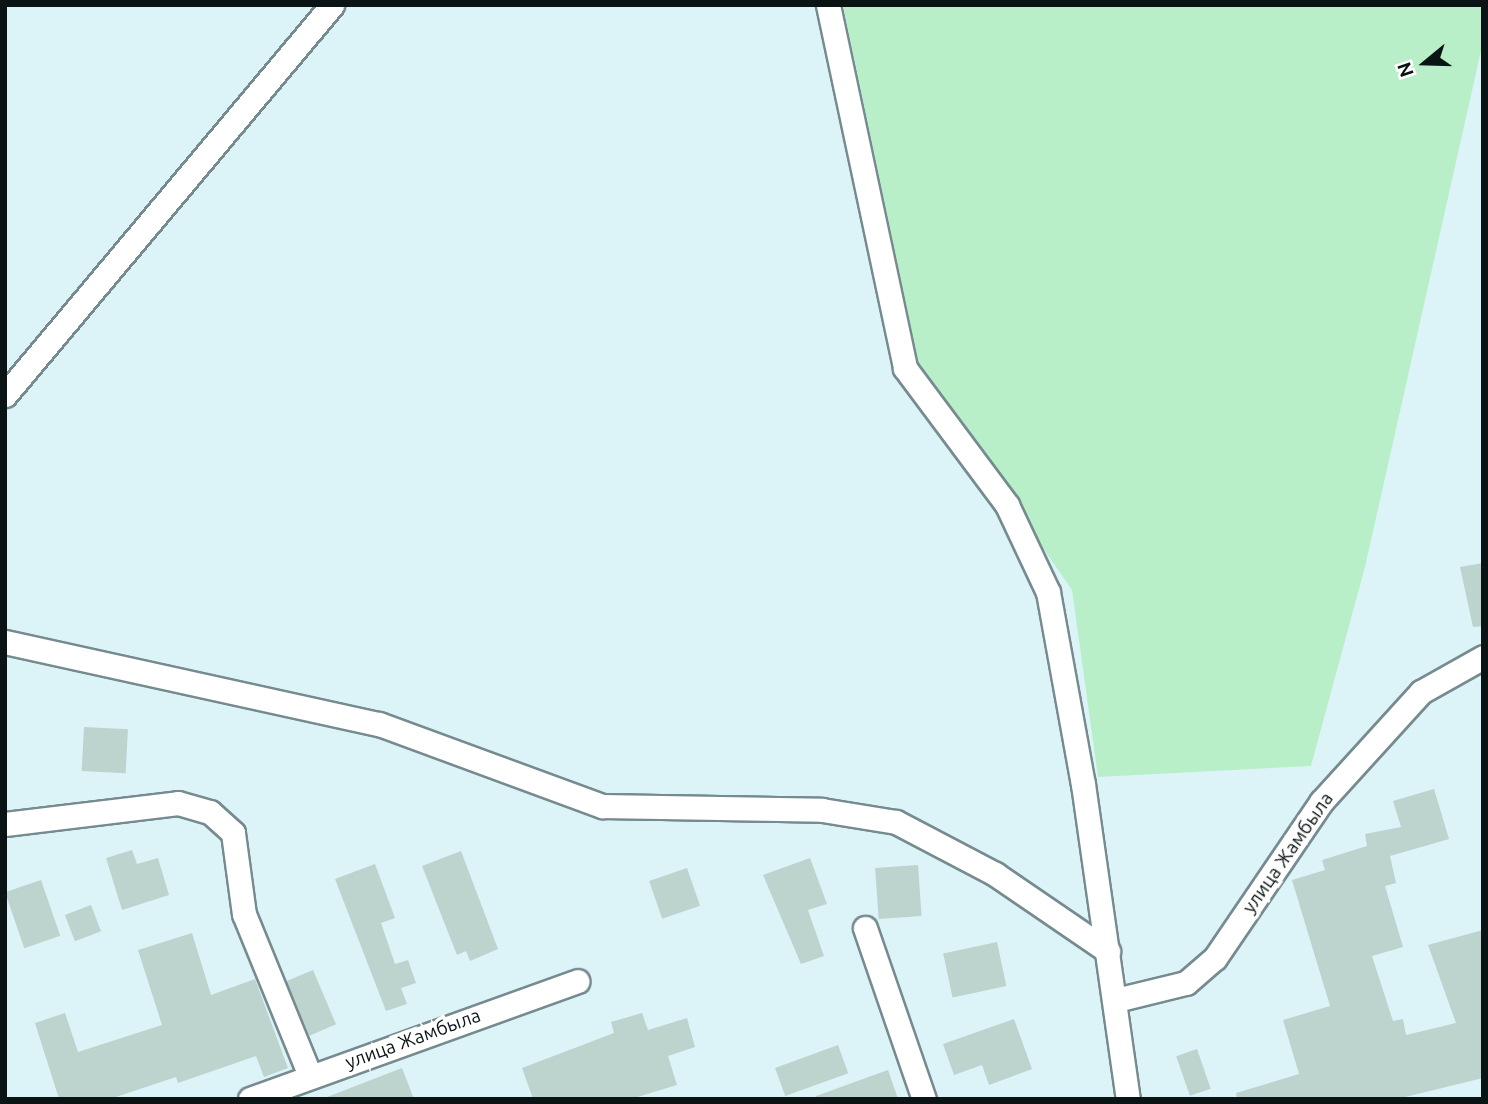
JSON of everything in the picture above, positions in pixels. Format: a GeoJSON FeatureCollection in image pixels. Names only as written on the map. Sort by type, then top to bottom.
{"type":"FeatureCollection","features":[{"type":"Feature","properties":{"kind":"street"},"geometry":{"type":"LineString","coordinates":[[5,395],[332,5]]}},
{"type":"Feature","properties":{"kind":"street"},"geometry":{"type":"LineString","coordinates":[[828,5],[905,368],[1007,505],[1048,592],[1060,641],[1116,1000],[1128,1099]]}},
{"type":"Feature","properties":{"kind":"street"},"geometry":{"type":"LineString","coordinates":[[5,642],[379,724],[602,806],[822,810],[897,822],[995,874],[1108,951]]}},
{"type":"Feature","properties":{"kind":"street","name":"улица Жамбыла"},"geometry":{"type":"LineString","coordinates":[[1116,1000],[1186,983],[1215,958],[1321,802],[1421,692],[1483,657]]}},
{"type":"Feature","properties":{"kind":"street"},"geometry":{"type":"LineString","coordinates":[[5,824],[178,803],[211,812],[233,833],[244,914],[310,1076]]}},
{"type":"Feature","properties":{"kind":"street"},"geometry":{"type":"LineString","coordinates":[[865,928],[924,1099]]}},
{"type":"Feature","properties":{"kind":"street","name":"улица Жамбыла"},"geometry":{"type":"LineString","coordinates":[[250,1099],[576,981]]}},
{"type":"Feature","properties":{"kind":"green space"},"geometry":{"type":"Polygon","coordinates":[[[843,5],[1483,5],[1483,42],[1365,567],[1311,766],[1098,777],[1072,590],[920,370],[843,5]]]}},
{"type":"Feature","properties":{"kind":"building"},"geometry":{"type":"Polygon","coordinates":[[[1483,563],[1483,626],[1473,627],[1460,567],[1483,563]]]}},
{"type":"Feature","properties":{"kind":"building"},"geometry":{"type":"Polygon","coordinates":[[[84,727],[128,729],[126,773],[82,771],[84,727]]]}},
{"type":"Feature","properties":{"kind":"building"},"geometry":{"type":"Polygon","coordinates":[[[1434,789],[1449,839],[1390,856],[1396,883],[1385,886],[1403,947],[1372,956],[1393,1021],[1403,1019],[1406,1035],[1456,1023],[1428,945],[1483,930],[1483,1078],[1397,1099],[1237,1099],[1236,1093],[1299,1074],[1283,1020],[1330,1006],[1292,880],[1325,870],[1322,860],[1367,846],[1365,834],[1401,827],[1393,801],[1434,789]]]}},
{"type":"Feature","properties":{"kind":"building"},"geometry":{"type":"Polygon","coordinates":[[[132,850],[137,864],[158,858],[169,895],[122,910],[106,858],[132,850]]]}},
{"type":"Feature","properties":{"kind":"building"},"geometry":{"type":"Polygon","coordinates":[[[461,851],[498,949],[470,961],[466,951],[457,955],[422,866],[461,851]]]}},
{"type":"Feature","properties":{"kind":"building"},"geometry":{"type":"Polygon","coordinates":[[[810,858],[827,904],[808,910],[824,956],[801,964],[763,875],[810,858]]]}},
{"type":"Feature","properties":{"kind":"building"},"geometry":{"type":"Polygon","coordinates":[[[375,864],[395,918],[381,923],[395,964],[408,960],[416,983],[401,988],[407,1004],[386,1011],[335,879],[375,864]]]}},
{"type":"Feature","properties":{"kind":"building"},"geometry":{"type":"Polygon","coordinates":[[[918,865],[922,916],[879,919],[875,868],[918,865]]]}},
{"type":"Feature","properties":{"kind":"building"},"geometry":{"type":"Polygon","coordinates":[[[687,868],[700,906],[662,919],[649,881],[687,868]]]}},
{"type":"Feature","properties":{"kind":"building"},"geometry":{"type":"Polygon","coordinates":[[[41,880],[60,936],[24,948],[5,892],[41,880]]]}},
{"type":"Feature","properties":{"kind":"building"},"geometry":{"type":"Polygon","coordinates":[[[91,905],[101,931],[75,941],[65,915],[91,905]]]}},
{"type":"Feature","properties":{"kind":"building"},"geometry":{"type":"Polygon","coordinates":[[[192,933],[211,995],[255,979],[288,1068],[264,1077],[256,1056],[178,1083],[176,1077],[110,1099],[59,1099],[35,1023],[65,1013],[78,1052],[162,1025],[138,950],[192,933]]]}},
{"type":"Feature","properties":{"kind":"building"},"geometry":{"type":"Polygon","coordinates":[[[997,942],[1006,986],[953,997],[943,953],[997,942]]]}},
{"type":"Feature","properties":{"kind":"building"},"geometry":{"type":"Polygon","coordinates":[[[313,970],[336,1024],[309,1036],[286,981],[313,970]]]}},
{"type":"Feature","properties":{"kind":"building"},"geometry":{"type":"Polygon","coordinates":[[[642,1013],[648,1030],[687,1018],[695,1047],[668,1056],[677,1085],[631,1099],[533,1099],[522,1068],[614,1033],[611,1022],[642,1013]]]}},
{"type":"Feature","properties":{"kind":"building"},"geometry":{"type":"Polygon","coordinates":[[[1014,1019],[1032,1069],[989,1085],[982,1065],[954,1075],[943,1044],[1014,1019]]]}},
{"type":"Feature","properties":{"kind":"building"},"geometry":{"type":"Polygon","coordinates":[[[838,1045],[848,1073],[785,1096],[775,1068],[838,1045]]]}},
{"type":"Feature","properties":{"kind":"building"},"geometry":{"type":"Polygon","coordinates":[[[1197,1049],[1211,1089],[1190,1096],[1176,1056],[1197,1049]]]}},
{"type":"Feature","properties":{"kind":"building"},"geometry":{"type":"Polygon","coordinates":[[[402,1068],[414,1099],[327,1099],[327,1097],[402,1068]]]}},
{"type":"Feature","properties":{"kind":"building"},"geometry":{"type":"Polygon","coordinates":[[[888,1070],[898,1099],[817,1099],[816,1096],[888,1070]]]}}]}
